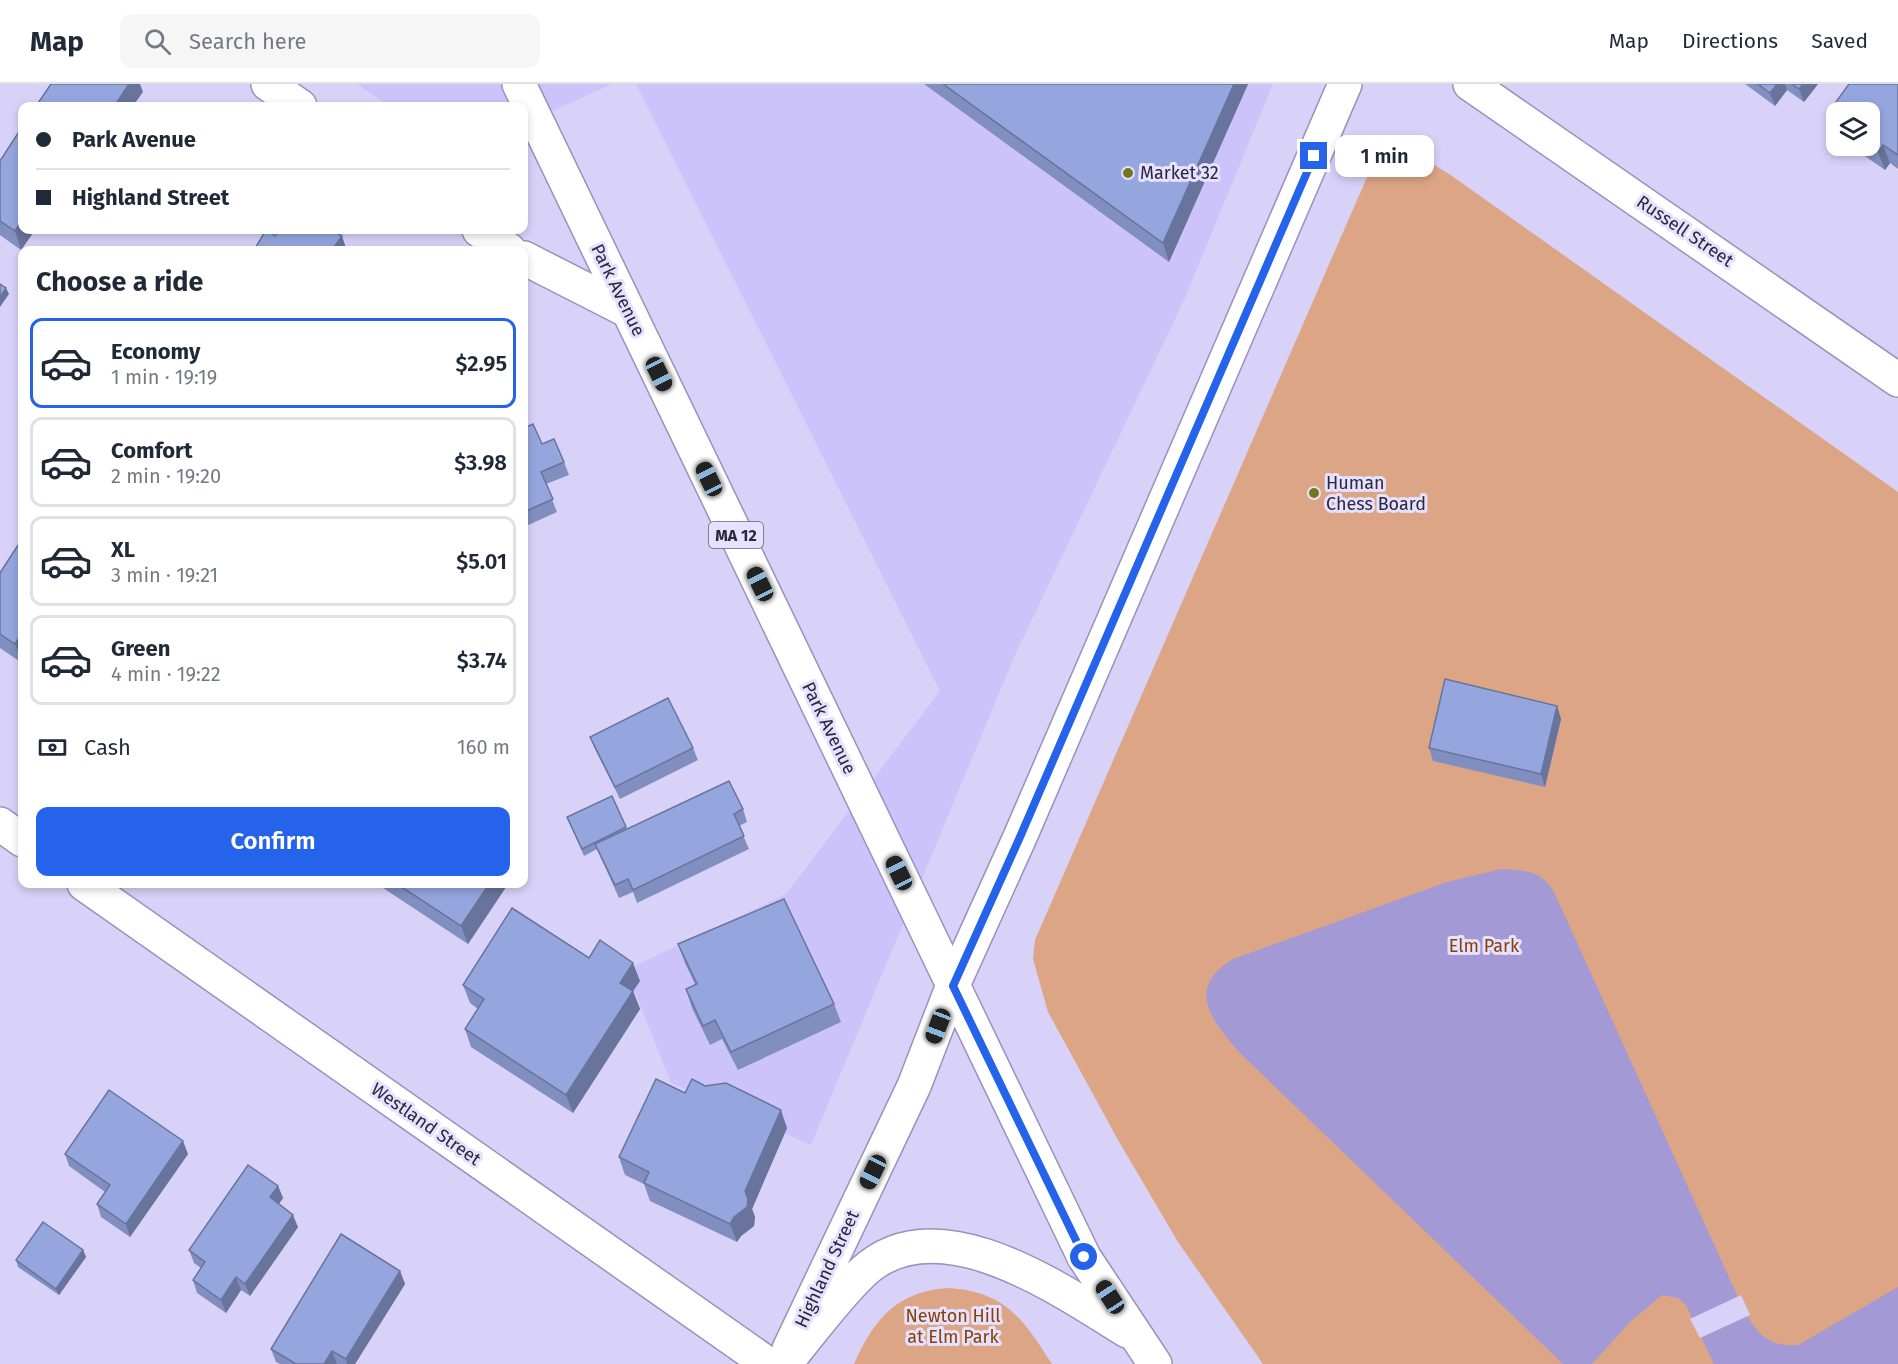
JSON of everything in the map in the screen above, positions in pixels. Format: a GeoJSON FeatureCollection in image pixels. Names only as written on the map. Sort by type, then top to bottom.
{"type":"FeatureCollection","features":[{"type":"Feature","properties":{"kind":"main road"},"geometry":{"type":"LineString","coordinates":[[267,84],[294,102]]}},
{"type":"Feature","properties":{"kind":"main road","name":"Park Avenue"},"geometry":{"type":"LineString","coordinates":[[519,84],[528,102]]}},
{"type":"Feature","properties":{"kind":"main road","name":"Highland Street"},"geometry":{"type":"LineString","coordinates":[[784,1364],[914,1086],[953,986],[1020,837],[1345,84]]}},
{"type":"Feature","properties":{"kind":"main road","name":"Russell Street"},"geometry":{"type":"LineString","coordinates":[[1470,84],[1898,380]]}},
{"type":"Feature","properties":{"kind":"main road","name":"Park Avenue"},"geometry":{"type":"LineString","coordinates":[[528,103],[1084,1257],[1155,1364]]}},
{"type":"Feature","properties":{"kind":"main road"},"geometry":{"type":"LineString","coordinates":[[485,234],[503,246]]}},
{"type":"Feature","properties":{"kind":"main road"},"geometry":{"type":"LineString","coordinates":[[528,260],[628,311]]}},
{"type":"Feature","properties":{"kind":"main road"},"geometry":{"type":"LineString","coordinates":[[0,824],[18,837]]}},
{"type":"Feature","properties":{"kind":"main road","name":"Westland Street"},"geometry":{"type":"LineString","coordinates":[[90,888],[768,1364]]}},
{"type":"Feature","properties":{"kind":"main road"},"geometry":{"type":"LineString","coordinates":[[784,1364],[863,1272],[899,1250],[924,1246],[980,1252],[1067,1294],[1136,1336]]}},
{"type":"Feature","properties":{"kind":"shaded area"},"geometry":{"type":"Polygon","coordinates":[[[357,84],[612,84],[528,122],[528,102],[384,102],[357,84]]]}},
{"type":"Feature","properties":{"kind":"shaded area"},"geometry":{"type":"Polygon","coordinates":[[[636,84],[1273,84],[1185,298],[1015,655],[811,1145],[671,1083],[626,970],[786,894],[940,691],[636,84]]]}},
{"type":"Feature","properties":{"kind":"shaded area"},"geometry":{"type":"Polygon","coordinates":[[[1501,869],[1532,873],[1544,880],[1554,892],[1737,1295],[1753,1325],[1766,1338],[1775,1343],[1798,1345],[1898,1287],[1898,1364],[1714,1364],[1686,1305],[1678,1298],[1662,1295],[1630,1322],[1592,1364],[1563,1364],[1240,1053],[1212,1016],[1206,993],[1210,981],[1218,970],[1233,959],[1447,882],[1501,869]]]}},
{"type":"Feature","properties":{"kind":"green space","name":"Elm Park"},"geometry":{"type":"Polygon","coordinates":[[[1390,137],[1452,176],[1898,492],[1898,1364],[1263,1364],[1178,1242],[1118,1140],[1048,1012],[1033,959],[1035,940],[1381,145],[1390,137]]]}},
{"type":"Feature","properties":{"kind":"green space","name":"Newton Hill at Elm Park"},"geometry":{"type":"Polygon","coordinates":[[[949,1288],[985,1295],[999,1302],[1022,1321],[1052,1364],[854,1364],[870,1334],[890,1310],[915,1295],[949,1288]]]}},
{"type":"Feature","properties":{"kind":"pier"},"geometry":{"type":"Polygon","coordinates":[[[1741,1295],[1750,1315],[1700,1338],[1690,1319],[1741,1295]]]}},
{"type":"Feature","properties":{"kind":"building"},"geometry":{"type":"Polygon","coordinates":[[[51,84],[129,84],[117,102],[39,102],[51,84]]]}},
{"type":"Feature","properties":{"kind":"building","name":"Market 32"},"geometry":{"type":"Polygon","coordinates":[[[943,84],[1234,84],[1163,243],[943,84]]]}},
{"type":"Feature","properties":{"kind":"building"},"geometry":{"type":"Polygon","coordinates":[[[1758,84],[1777,84],[1770,93],[1758,84]]]}},
{"type":"Feature","properties":{"kind":"building"},"geometry":{"type":"Polygon","coordinates":[[[1792,84],[1803,84],[1799,89],[1792,84]]]}},
{"type":"Feature","properties":{"kind":"building"},"geometry":{"type":"Polygon","coordinates":[[[1849,84],[1898,84],[1898,155],[1883,145],[1880,149],[1880,102],[1836,102],[1849,84]]]}},
{"type":"Feature","properties":{"kind":"building"},"geometry":{"type":"Polygon","coordinates":[[[18,133],[18,226],[15,231],[0,221],[0,161],[18,133]]]}},
{"type":"Feature","properties":{"kind":"building"},"geometry":{"type":"Polygon","coordinates":[[[264,234],[275,236],[276,234],[339,234],[342,236],[335,246],[256,246],[264,234]]]}},
{"type":"Feature","properties":{"kind":"building"},"geometry":{"type":"Polygon","coordinates":[[[0,284],[6,288],[0,297],[0,284]]]}},
{"type":"Feature","properties":{"kind":"building"},"geometry":{"type":"Polygon","coordinates":[[[533,424],[542,444],[554,439],[564,462],[541,472],[553,499],[528,510],[528,426],[533,424]]]}},
{"type":"Feature","properties":{"kind":"building"},"geometry":{"type":"Polygon","coordinates":[[[18,545],[18,639],[15,644],[0,634],[0,573],[18,545]]]}},
{"type":"Feature","properties":{"kind":"building"},"geometry":{"type":"Polygon","coordinates":[[[1445,679],[1557,706],[1541,774],[1429,748],[1445,679]]]}},
{"type":"Feature","properties":{"kind":"building"},"geometry":{"type":"Polygon","coordinates":[[[668,698],[693,748],[615,787],[590,737],[668,698]]]}},
{"type":"Feature","properties":{"kind":"building"},"geometry":{"type":"Polygon","coordinates":[[[729,781],[743,809],[734,814],[744,836],[633,890],[628,879],[615,885],[595,844],[729,781]]]}},
{"type":"Feature","properties":{"kind":"building"},"geometry":{"type":"Polygon","coordinates":[[[612,796],[626,827],[582,849],[567,817],[612,796]]]}},
{"type":"Feature","properties":{"kind":"building"},"geometry":{"type":"Polygon","coordinates":[[[403,888],[486,888],[461,926],[403,888]]]}},
{"type":"Feature","properties":{"kind":"building"},"geometry":{"type":"Polygon","coordinates":[[[784,899],[834,1004],[731,1052],[715,1020],[703,1026],[686,989],[697,984],[678,944],[784,899]]]}},
{"type":"Feature","properties":{"kind":"building"},"geometry":{"type":"Polygon","coordinates":[[[512,908],[589,958],[600,940],[633,963],[620,983],[633,991],[566,1095],[465,1029],[484,999],[463,985],[512,908]]]}},
{"type":"Feature","properties":{"kind":"building"},"geometry":{"type":"Polygon","coordinates":[[[656,1079],[685,1093],[692,1079],[705,1086],[726,1083],[781,1110],[745,1191],[748,1199],[747,1207],[734,1217],[730,1224],[644,1183],[649,1172],[619,1157],[656,1079]]]}},
{"type":"Feature","properties":{"kind":"building"},"geometry":{"type":"Polygon","coordinates":[[[109,1090],[183,1141],[126,1224],[97,1204],[110,1185],[65,1154],[109,1090]]]}},
{"type":"Feature","properties":{"kind":"building"},"geometry":{"type":"Polygon","coordinates":[[[248,1165],[278,1186],[270,1197],[293,1215],[245,1284],[236,1277],[221,1300],[193,1280],[205,1262],[189,1250],[248,1165]]]}},
{"type":"Feature","properties":{"kind":"building"},"geometry":{"type":"Polygon","coordinates":[[[43,1222],[83,1250],[56,1289],[16,1260],[43,1222]]]}},
{"type":"Feature","properties":{"kind":"building"},"geometry":{"type":"Polygon","coordinates":[[[341,1234],[400,1271],[346,1359],[332,1351],[324,1364],[296,1364],[271,1349],[341,1234]]]}},
{"type":"Feature","properties":{"kind":"place","name":"Market 32"},"geometry":{"type":"Point","coordinates":[1128,173]}},
{"type":"Feature","properties":{"kind":"place","name":"Human Chess Board"},"geometry":{"type":"Point","coordinates":[1314,493]}},
{"type":"Feature","properties":{"kind":"route"},"geometry":{"type":"LineString","coordinates":[[1084,1257],[953,986],[1020,837],[1314,156]]}}]}
